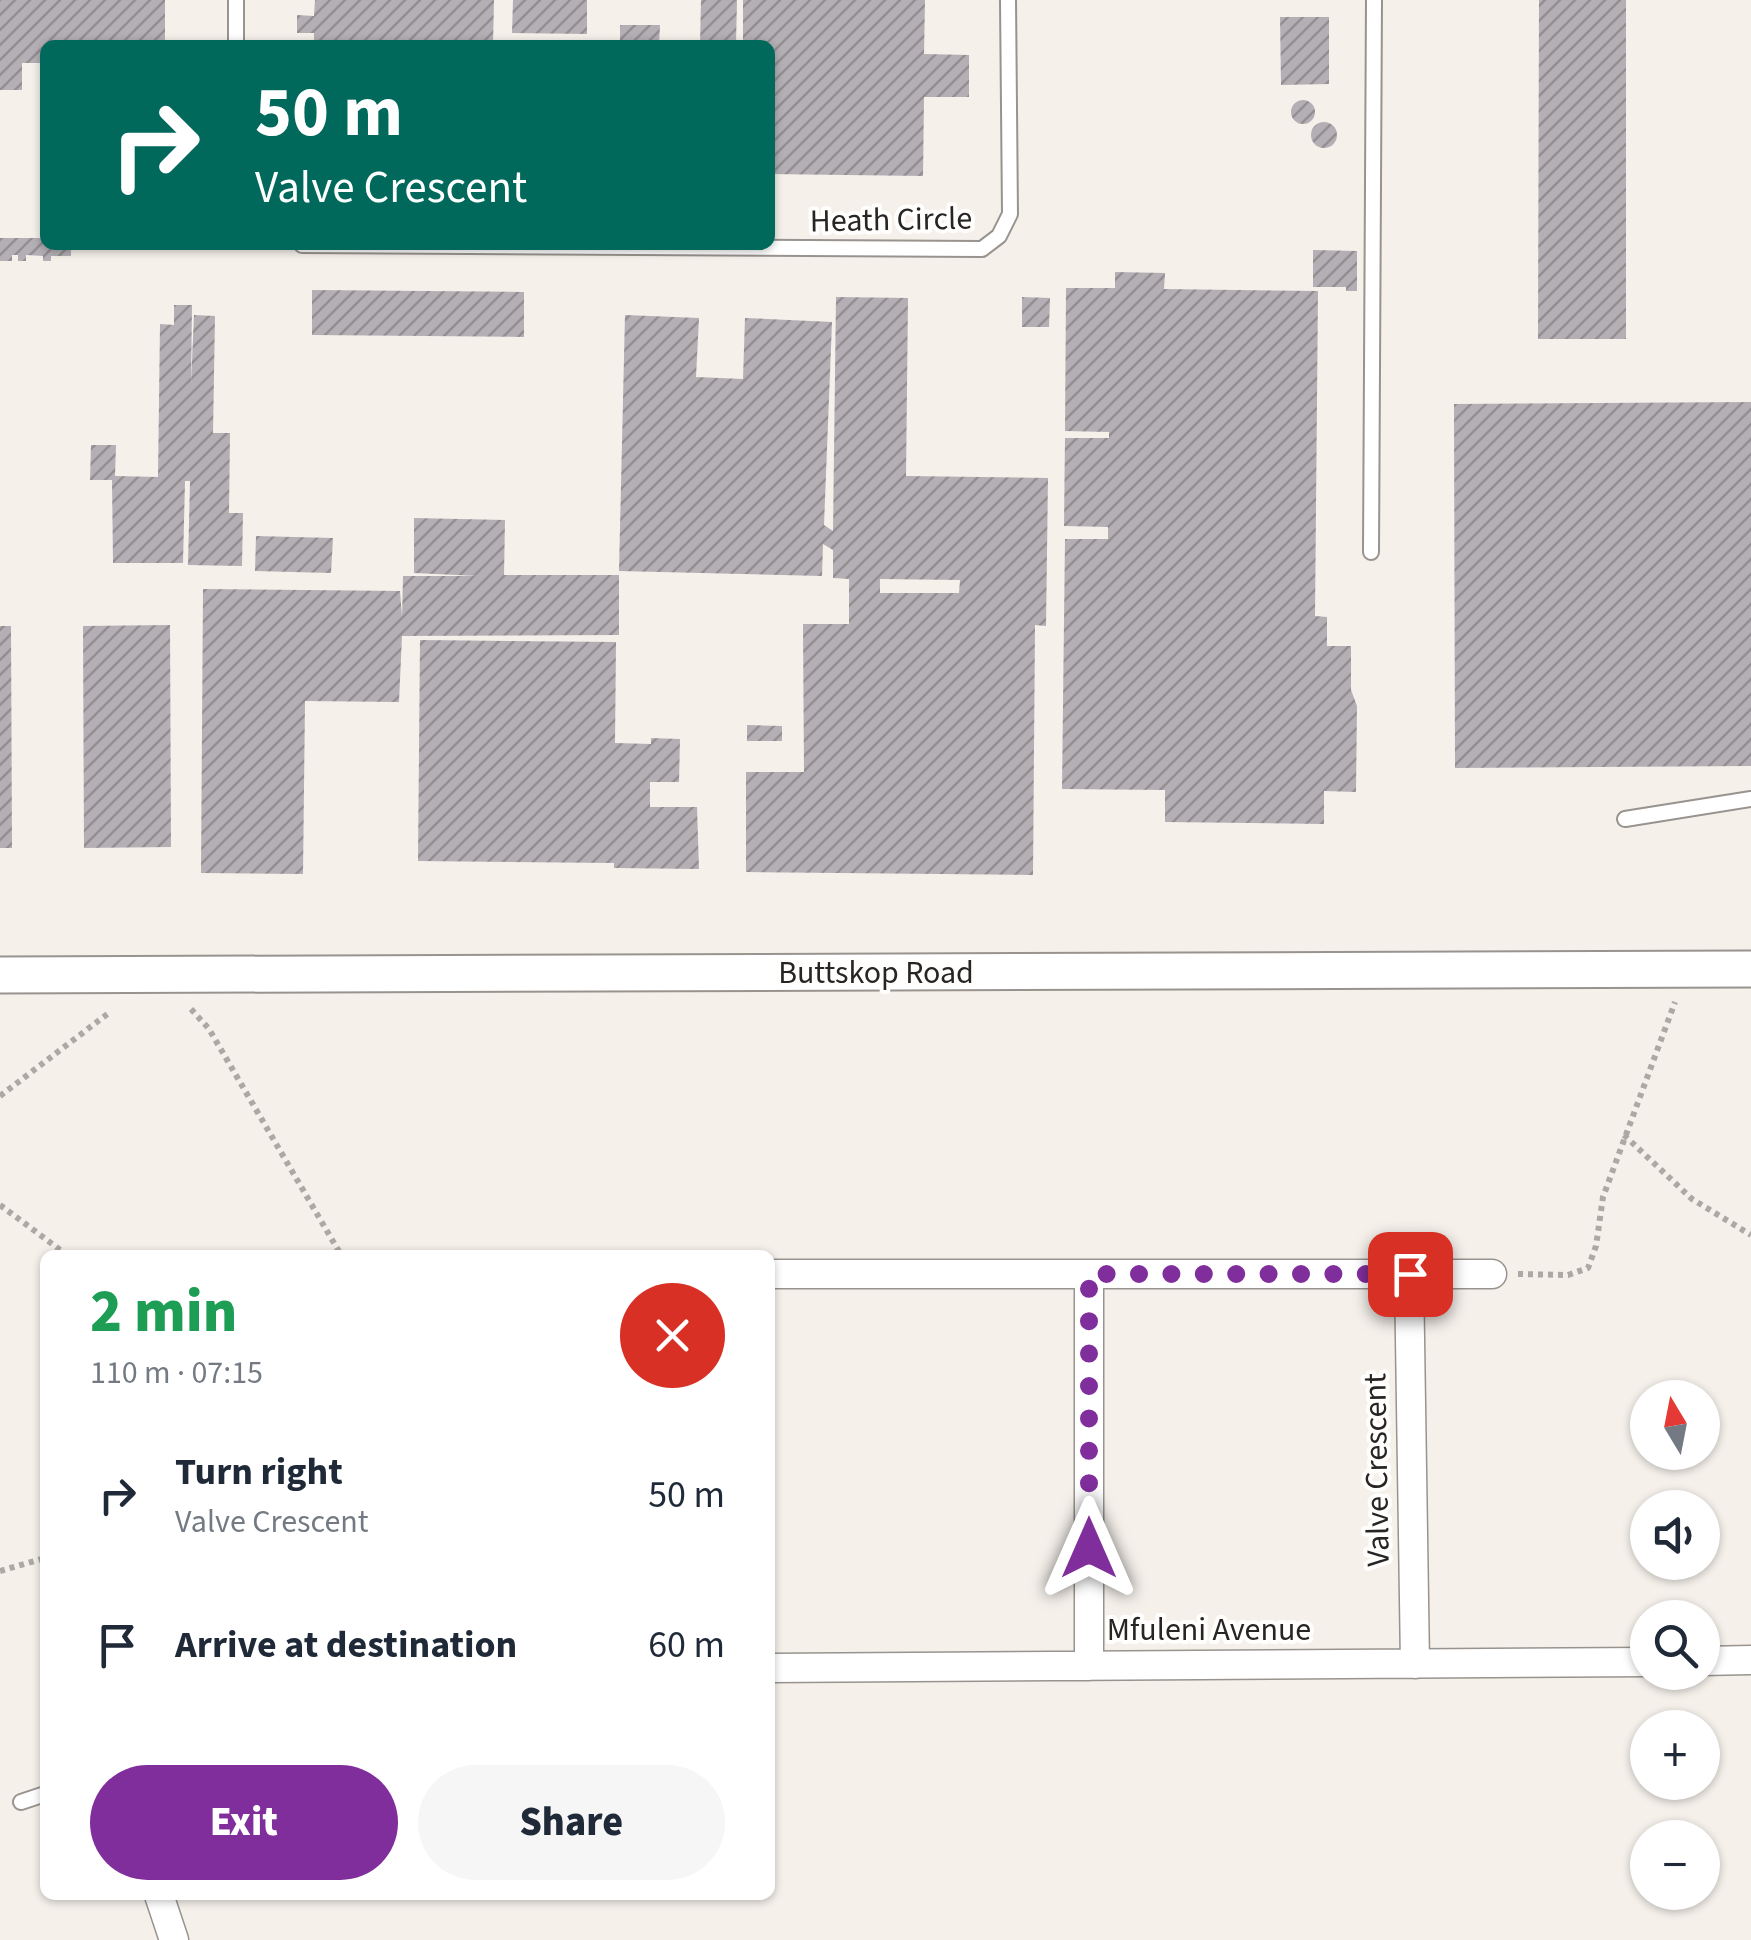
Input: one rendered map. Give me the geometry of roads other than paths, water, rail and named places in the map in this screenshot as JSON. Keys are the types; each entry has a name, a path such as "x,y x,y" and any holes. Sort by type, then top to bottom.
{"street":[{"name":"Buttskop Road","path":"0,975 1751,969"},
{"path":"775,1274 1492,1274"},
{"path":"1089,1274 1089,1666"},
{"name":"Valve Crescent","path":"1410,1274 1414,1664"},
{"path":"1720,1661 1751,1660"},
{"name":"Mfuleni Avenue","path":"775,1668 1630,1662"},
{"path":"161,1900 174,1940"}],"lane":[{"path":"236,0 236,40"},
{"name":"Heath Circle","path":"775,248 982,249 999,236 1010,214 1008,0"},
{"path":"1370,552 1374,0"},
{"path":"1624,819 1751,799"},
{"path":"21,1802 40,1796"}]}
